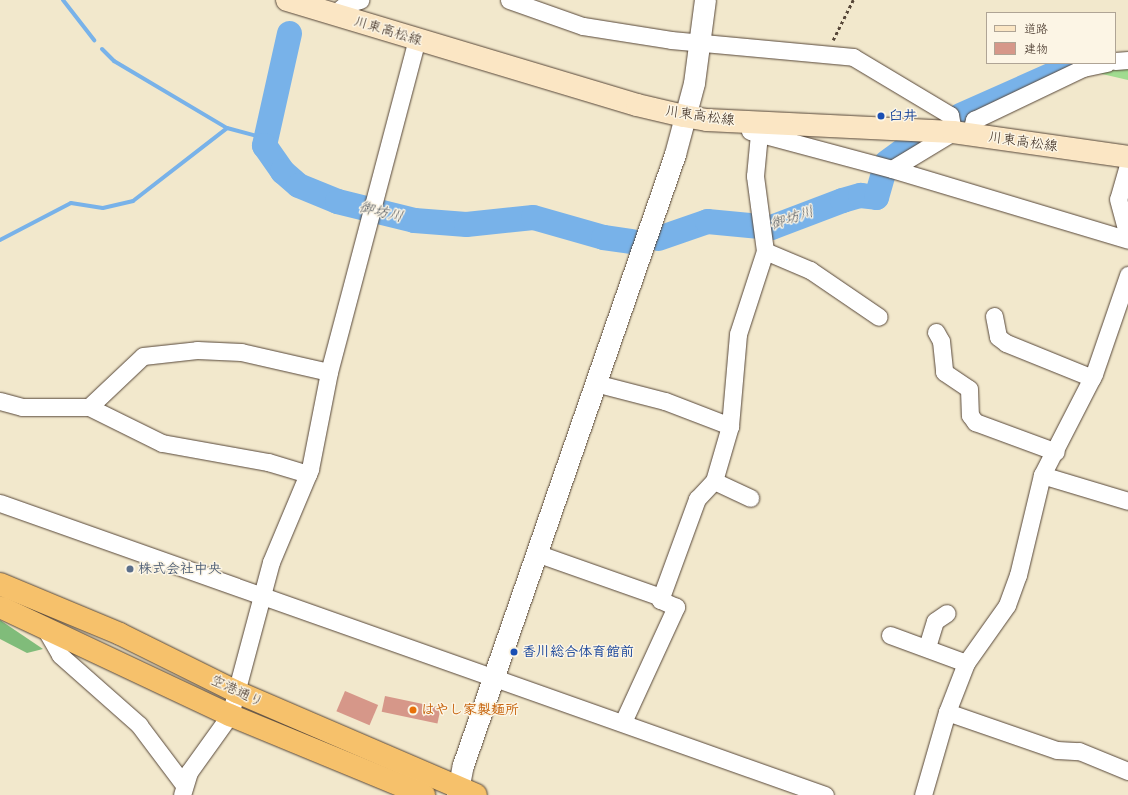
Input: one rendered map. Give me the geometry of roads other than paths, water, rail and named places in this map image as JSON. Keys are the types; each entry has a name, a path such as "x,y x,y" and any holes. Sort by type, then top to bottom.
{"highway":[{"name":"空港通り","path":"0,584 120,634 237,692 464,793"},
{"name":"空港通り","path":"0,607 43,625 230,715 424,795"}],"main road":[{"name":"川東高松線","path":"287,0 417,40 684,116 707,120 961,134 1128,157"}],"street":[{"path":"334,14 346,4 360,0"},
{"path":"509,0 542,5 583,26 702,41 831,53 853,57 877,69 950,115 961,134"},
{"path":"464,793 493,678 675,154 702,41 705,0"},
{"path":"43,625 60,655 139,725 183,790 230,715 271,562 308,474 329,372 417,40"},
{"path":"1116,61 1128,60"},
{"path":"892,169 961,134 974,120 1083,68 1101,64"},
{"path":"707,120 892,169 1128,240"},
{"path":"623,722 676,606 660,600 697,499 714,481 730,426 738,334 765,251 755,176 759,134"},
{"path":"1128,165 1118,199 1128,236"},
{"path":"765,251 810,270 879,318"},
{"path":"923,795 947,712 966,663 1006,605 1018,575 1042,475 1056,452 1092,378 1128,275"},
{"path":"994,316 998,337 1006,343 1092,378"},
{"path":"936,332 941,341 944,372 969,388 972,394 970,415 975,422 1056,452"},
{"path":"89,407 143,356 198,350 241,352 329,372"},
{"path":"595,384 665,401 730,426"},
{"path":"0,402 22,407 89,407 162,443 268,462 308,474"},
{"path":"1042,475 1128,501"},
{"path":"714,481 750,498"},
{"path":"0,503 262,594 493,678 623,722 825,795"},
{"path":"536,553 661,597"},
{"path":"926,647 935,621 947,612"},
{"path":"890,635 926,647 941,656 966,663"},
{"path":"947,712 1057,750 1079,751 1128,771"}],"waterway":[{"path":"63,0 94,40"},
{"name":"御坊川","path":"289,33 264,145 282,171 298,185 337,201 414,220 466,224 533,217 603,237 632,241"},
{"path":"102,49 114,61 227,128"},
{"name":"御坊川","path":"960,115 1075,64"},
{"path":"0,240 71,203 103,208 133,201 227,128 265,138"},
{"name":"御坊川","path":"886,162 908,146"},
{"name":"御坊川","path":"658,238 707,221 771,227 842,200 860,195 876,197 883,172"}],"place":[{"name":"臼井","path":"881,116"},
{"name":"株式会社中央","path":"130,569"},
{"name":"香川総合体育館前","path":"514,652"},
{"name":"はやし家製麺所","path":"413,710"}]}
